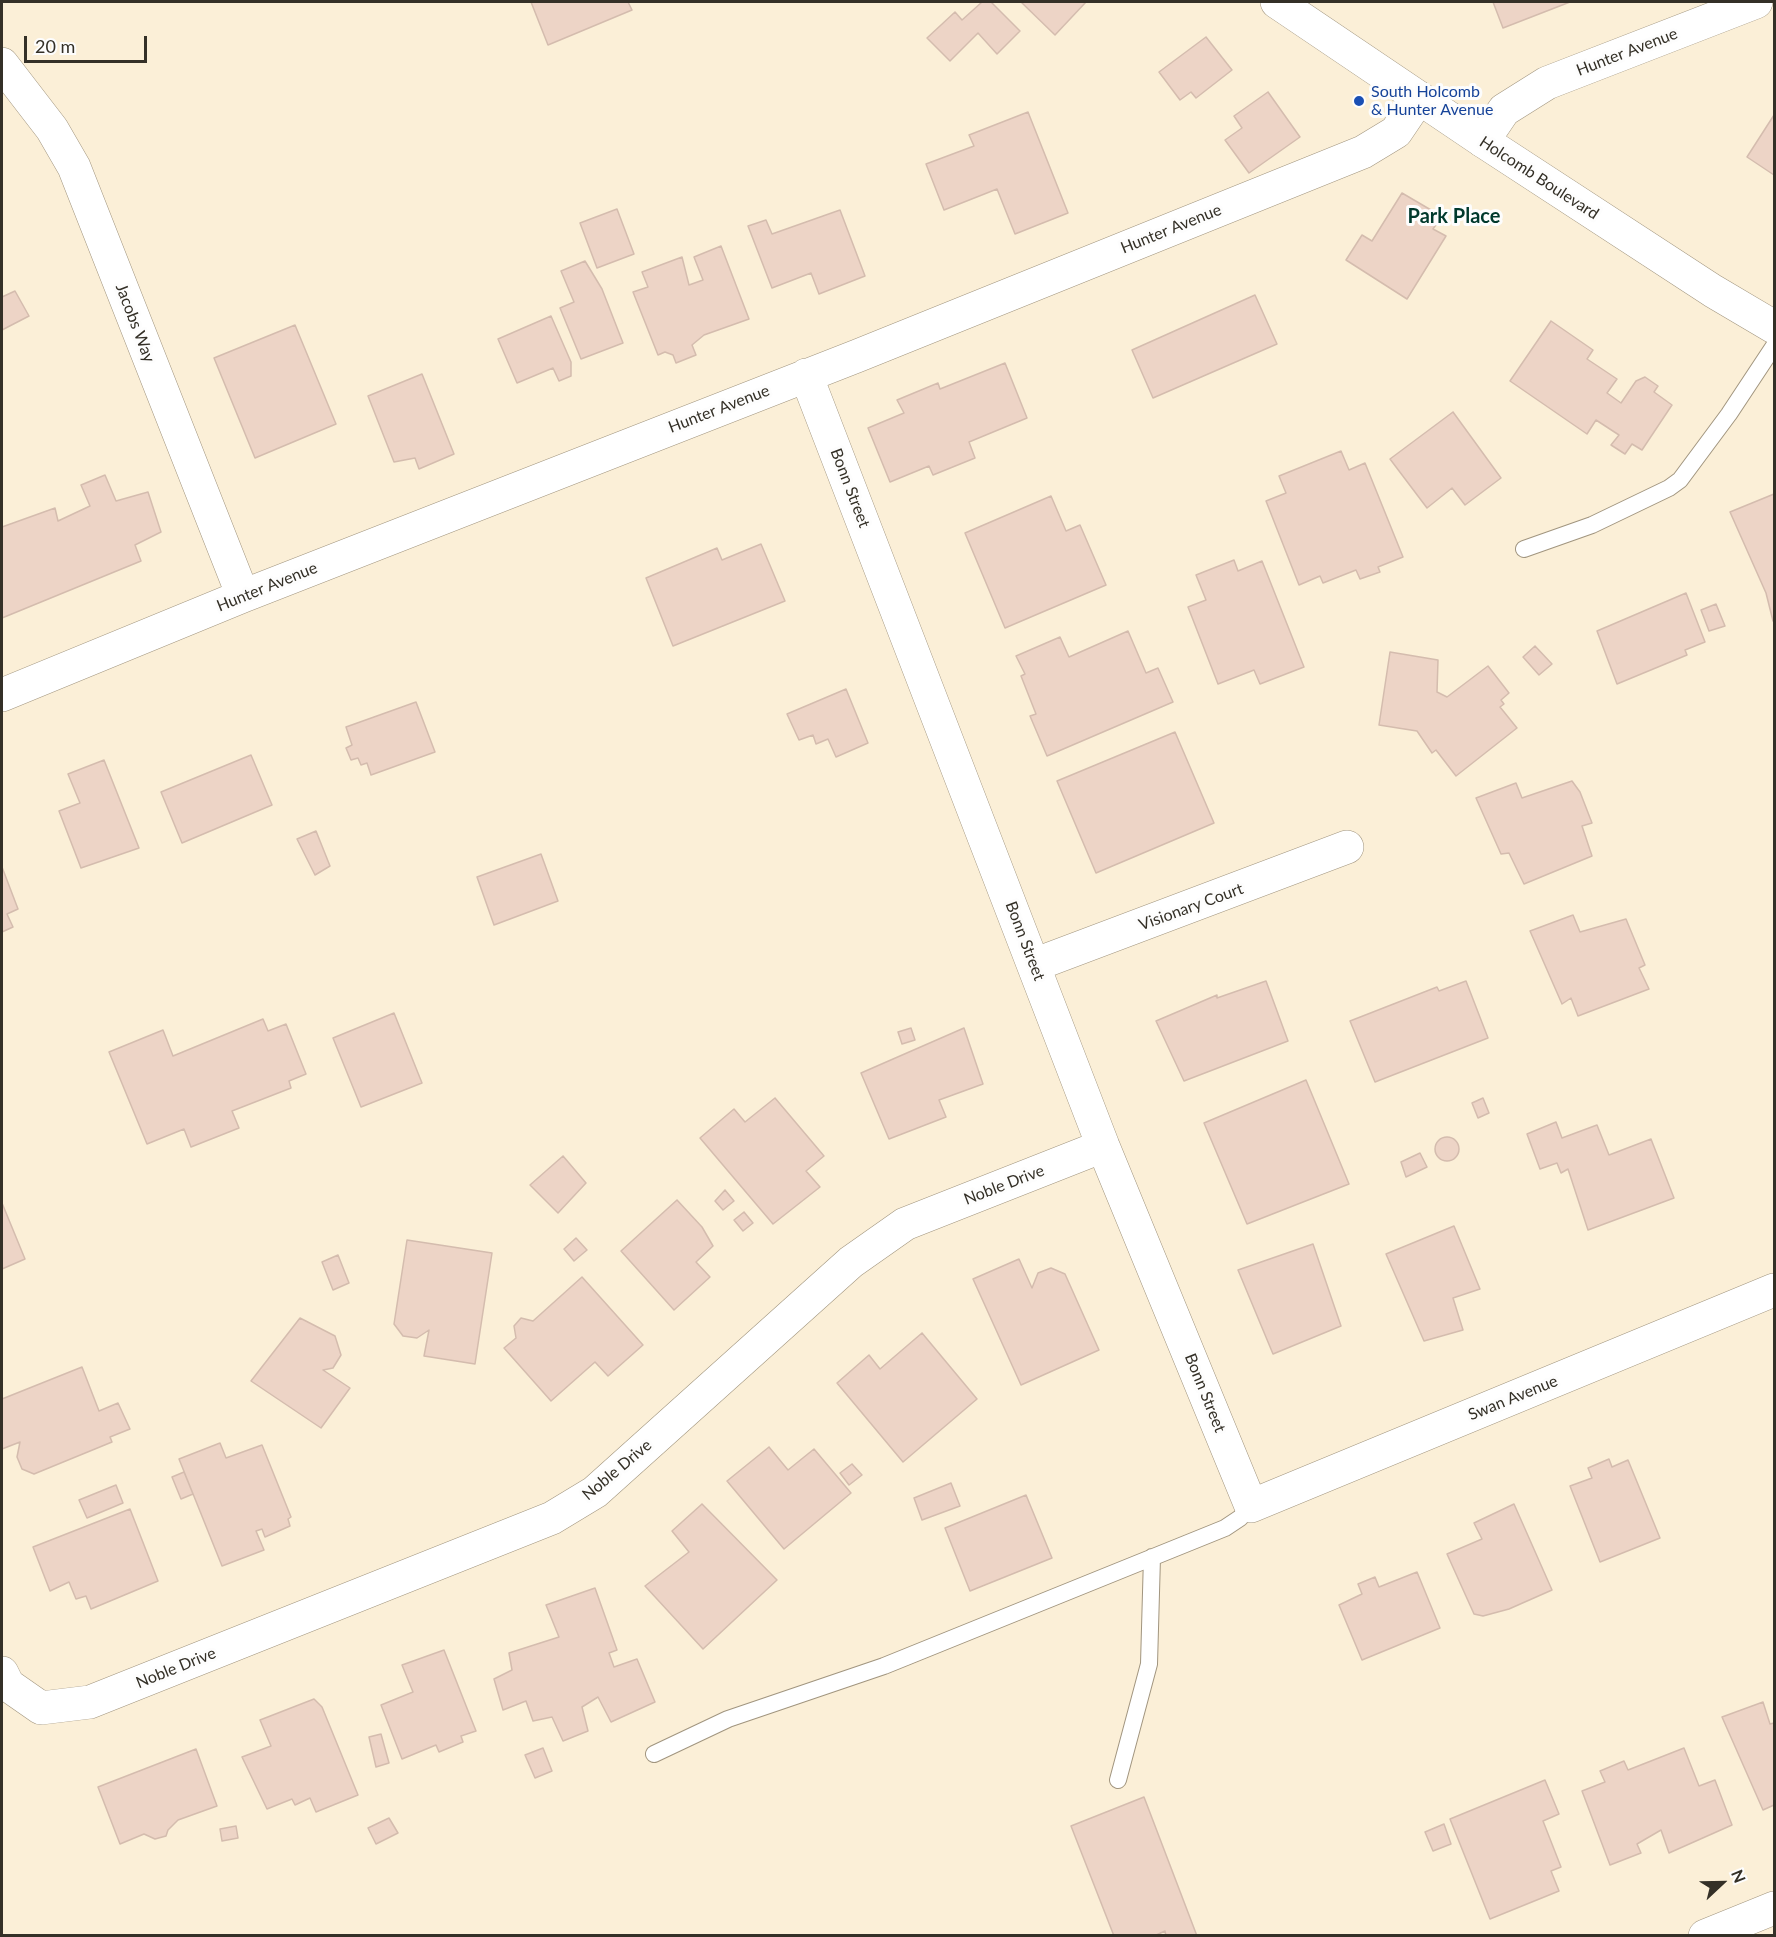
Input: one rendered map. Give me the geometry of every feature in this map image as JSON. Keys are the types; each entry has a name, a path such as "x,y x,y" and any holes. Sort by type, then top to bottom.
{"street":[{"name":"Holcomb Boulevard","path":"1277,2 1483,141 1713,291 1774,327"},
{"name":"Hunter Avenue","path":"1483,141 1504,110 1546,83 1756,2"},
{"name":"Jacobs Way","path":"2,64 52,129 74,167 243,596"},
{"name":"Hunter Avenue","path":"2,695 243,596 806,375 1363,152 1396,132 1419,98"},
{"name":"Bonn Street","path":"806,375 1103,1146 1251,1506"},
{"name":"Visionary Court","path":"1034,965 1347,847"},
{"name":"Noble Drive","path":"2,1673 8,1685 41,1708 90,1702 552,1518 595,1492 851,1262 905,1224 1103,1146"},
{"name":"Swan Avenue","path":"1251,1506 1774,1290"},
{"path":"1705,1935 1774,1908"}],"lane":[{"path":"1524,549 1592,525 1669,489 1680,480 1729,414 1774,346"},
{"path":"654,1755 728,1719 884,1666 1225,1528 1240,1518 1251,1506"},
{"path":"1118,1780 1149,1664 1152,1557"}],"building":[{"path":"531,2 628,2 632,10 548,45"},
{"path":"982,2 991,2 1020,31 997,54 978,33 950,61 927,38 955,12 962,20"},
{"path":"1021,2 1086,2 1055,35"},
{"path":"1493,2 1570,2 1503,28"},
{"path":"1206,37 1232,70 1196,98 1191,92 1180,100 1159,72"},
{"path":"1268,92 1300,137 1249,173 1225,140 1242,128 1234,116"},
{"path":"1028,112 1068,213 1015,234 997,189 944,210 926,164 974,146 969,135"},
{"path":"1774,115 1774,175 1747,157"},
{"path":"1402,193 1431,210 1428,216 1438,222 1433,229 1446,236 1407,299 1346,260 1362,235 1372,241"},
{"path":"617,209 634,254 597,268 580,223"},
{"path":"840,210 865,276 819,294 811,273 772,288 748,226 766,220 772,234"},
{"path":"721,246 749,319 704,335 692,345 696,355 676,363 673,355 665,352 658,355 633,292 648,287 642,272 682,257 689,285 703,280 694,257"},
{"path":"585,261 602,289 623,343 581,359 560,308 574,302 561,271"},
{"path":"15,291 29,316 2,330 2,297"},
{"path":"1255,295 1277,344 1153,398 1132,350"},
{"path":"551,316 571,362 571,376 559,381 553,368 517,383 498,339"},
{"path":"1551,321 1593,350 1587,359 1617,379 1607,393 1621,403 1636,381 1645,377 1658,386 1654,392 1672,405 1642,450 1632,444 1625,454 1611,445 1619,435 1596,420 1587,434 1510,381"},
{"path":"295,325 336,424 255,458 214,358"},
{"path":"1005,363 1027,418 969,442 975,458 933,475 929,466 890,482 868,428 904,413 897,400 938,383 940,389"},
{"path":"422,374 454,454 419,469 415,458 394,462 368,396"},
{"path":"1453,412 1501,478 1465,505 1452,488 1427,508 1390,459"},
{"path":"1341,451 1349,470 1365,463 1403,557 1378,567 1380,572 1360,579 1356,570 1323,583 1320,576 1299,585 1266,501 1286,493 1279,476"},
{"path":"105,475 116,501 148,492 161,532 135,545 141,561 2,618 2,527 55,508 58,521 90,506 81,485"},
{"path":"1774,494 1773,621 1766,593 1730,512"},
{"path":"1051,496 1066,531 1080,525 1106,585 1005,628 965,533"},
{"path":"761,544 785,601 673,646 646,578 717,548 722,560"},
{"path":"1234,560 1238,571 1262,561 1304,667 1260,684 1254,670 1218,684 1188,607 1206,600 1196,575"},
{"path":"1686,593 1705,642 1685,650 1687,655 1617,684 1597,631"},
{"path":"1716,604 1725,626 1709,631 1701,610"},
{"path":"1128,631 1146,673 1158,668 1173,702 1047,756 1030,716 1036,714 1021,676 1025,674 1016,656 1060,637 1069,657"},
{"path":"1535,646 1552,664 1539,675 1523,657"},
{"path":"1390,652 1438,660 1437,692 1447,697 1488,666 1509,693 1501,700 1504,704 1500,707 1517,728 1456,776 1436,750 1432,753 1417,731 1379,725"},
{"path":"846,689 868,743 836,757 828,739 816,744 813,735 799,740 787,714"},
{"path":"416,702 435,752 371,775 367,763 361,765 358,758 351,760 346,748 352,745 346,727"},
{"path":"1175,732 1214,823 1096,873 1057,781"},
{"path":"251,755 272,805 182,843 161,792"},
{"path":"104,760 139,848 81,868 59,811 80,803 68,774"},
{"path":"1572,781 1580,792 1592,823 1582,826 1592,856 1524,884 1509,853 1501,854 1476,798 1516,783 1522,798"},
{"path":"316,831 330,866 315,875 297,839"},
{"path":"541,854 558,901 494,925 477,877"},
{"path":"2,867 18,909 7,914 13,927 2,932"},
{"path":"1573,915 1580,932 1626,919 1645,965 1639,968 1649,989 1578,1016 1571,998 1562,1004 1530,931"},
{"path":"1266,981 1288,1041 1184,1081 1156,1021 1217,995 1217,998"},
{"path":"1466,981 1488,1038 1375,1082 1350,1021 1437,987 1439,991"},
{"path":"394,1013 422,1083 361,1107 333,1038"},
{"path":"263,1019 268,1031 286,1024 306,1074 289,1081 291,1088 232,1111 239,1128 191,1147 184,1129 147,1144 109,1052 163,1030 173,1056"},
{"path":"911,1028 915,1040 902,1044 898,1032"},
{"path":"964,1028 983,1084 939,1100 946,1117 889,1139 861,1073"},
{"path":"1306,1080 1349,1184 1247,1224 1204,1123"},
{"path":"775,1098 824,1156 806,1171 820,1187 773,1224 700,1138 734,1109 745,1122"},
{"path":"1483,1098 1489,1113 1478,1118 1472,1103"},
{"path":"1556,1122 1562,1138 1597,1125 1609,1155 1651,1139 1674,1198 1588,1230 1568,1169 1561,1173 1557,1163 1540,1169 1527,1134"},
{"path":"1447,1137 1456,1140 1459,1149 1456,1158 1447,1161 1438,1158 1435,1149 1438,1140"},
{"path":"1420,1153 1427,1167 1406,1177 1401,1162"},
{"path":"563,1156 586,1183 558,1213 530,1185"},
{"path":"725,1190 734,1201 723,1210 715,1201"},
{"path":"677,1200 702,1227 713,1246 696,1262 710,1277 674,1310 621,1251"},
{"path":"2,1203 25,1259 2,1269"},
{"path":"744,1212 753,1223 743,1231 734,1220"},
{"path":"1454,1226 1480,1289 1453,1298 1463,1330 1424,1341 1386,1254"},
{"path":"576,1238 587,1250 574,1261 564,1249"},
{"path":"407,1240 492,1253 475,1364 424,1356 429,1330 417,1338 403,1336 394,1324"},
{"path":"1313,1244 1341,1326 1273,1354 1238,1270"},
{"path":"338,1255 349,1283 333,1290 322,1262"},
{"path":"1019,1259 1032,1288 1038,1273 1051,1268 1065,1274 1099,1350 1021,1385 973,1279"},
{"path":"582,1277 643,1345 608,1376 595,1362 551,1401 504,1348 516,1338 514,1326 521,1318 533,1321"},
{"path":"300,1318 335,1336 341,1355 333,1368 323,1370 350,1388 321,1428 251,1381"},
{"path":"922,1333 977,1399 903,1462 837,1383 869,1355 880,1369"},
{"path":"82,1367 99,1411 118,1403 130,1429 110,1437 112,1442 34,1474 22,1469 17,1457 20,1442 2,1449 2,1399"},
{"path":"220,1443 226,1458 262,1445 291,1517 288,1519 290,1526 265,1537 262,1529 256,1531 264,1550 222,1566 179,1459"},
{"path":"769,1447 788,1470 814,1449 851,1493 784,1549 727,1481"},
{"path":"1609,1459 1612,1467 1628,1460 1660,1538 1600,1562 1570,1486 1592,1478 1588,1468"},
{"path":"852,1464 862,1475 849,1485 840,1473"},
{"path":"184,1472 193,1494 181,1499 172,1477"},
{"path":"951,1483 960,1506 922,1520 914,1498"},
{"path":"116,1485 123,1503 87,1518 79,1500"},
{"path":"1026,1495 1052,1558 970,1591 945,1528"},
{"path":"702,1504 777,1580 703,1649 645,1586 689,1552 672,1531"},
{"path":"1514,1504 1552,1590 1509,1609 1483,1616 1474,1614 1447,1554 1482,1539 1474,1523"},
{"path":"130,1509 158,1581 91,1609 86,1596 76,1599 69,1582 50,1591 33,1547"},
{"path":"1417,1572 1440,1628 1362,1660 1339,1605 1362,1594 1358,1584 1375,1577 1379,1587"},
{"path":"595,1588 617,1650 609,1653 614,1667 637,1659 655,1702 611,1722 598,1697 582,1707 588,1731 563,1741 552,1717 533,1721 526,1701 503,1710 494,1679 512,1670 509,1653 559,1637 546,1605"},
{"path":"444,1650 476,1731 461,1736 463,1742 439,1752 436,1745 402,1759 381,1705 413,1692 402,1665"},
{"path":"314,1699 322,1707 358,1795 316,1812 310,1798 295,1805 292,1799 267,1809 242,1757 271,1746 260,1720"},
{"path":"1763,1702 1770,1724 1774,1723 1774,1805 1763,1810 1722,1717"},
{"path":"381,1734 389,1763 376,1767 369,1737"},
{"path":"543,1748 552,1771 535,1778 525,1755"},
{"path":"1684,1748 1699,1786 1715,1780 1732,1825 1669,1853 1661,1830 1637,1844 1641,1853 1610,1865 1582,1791 1605,1782 1600,1771 1624,1761 1628,1770"},
{"path":"196,1749 217,1806 178,1820 168,1830 166,1836 155,1839 144,1834 120,1844 98,1787"},
{"path":"1545,1780 1559,1814 1543,1821 1561,1867 1551,1871 1559,1891 1490,1919 1450,1819"},
{"path":"1144,1797 1197,1936 1166,1936 1165,1931 1154,1936 1114,1936 1071,1826"},
{"path":"389,1818 398,1833 376,1844 368,1828"},
{"path":"1444,1824 1451,1844 1433,1851 1425,1832"},
{"path":"236,1826 238,1838 222,1841 220,1829"}],"place":[{"name":"South Holcomb & Hunter Avenue","path":"1359,101"}],"district":[{"name":"Park Place","path":"1454,217"}]}
